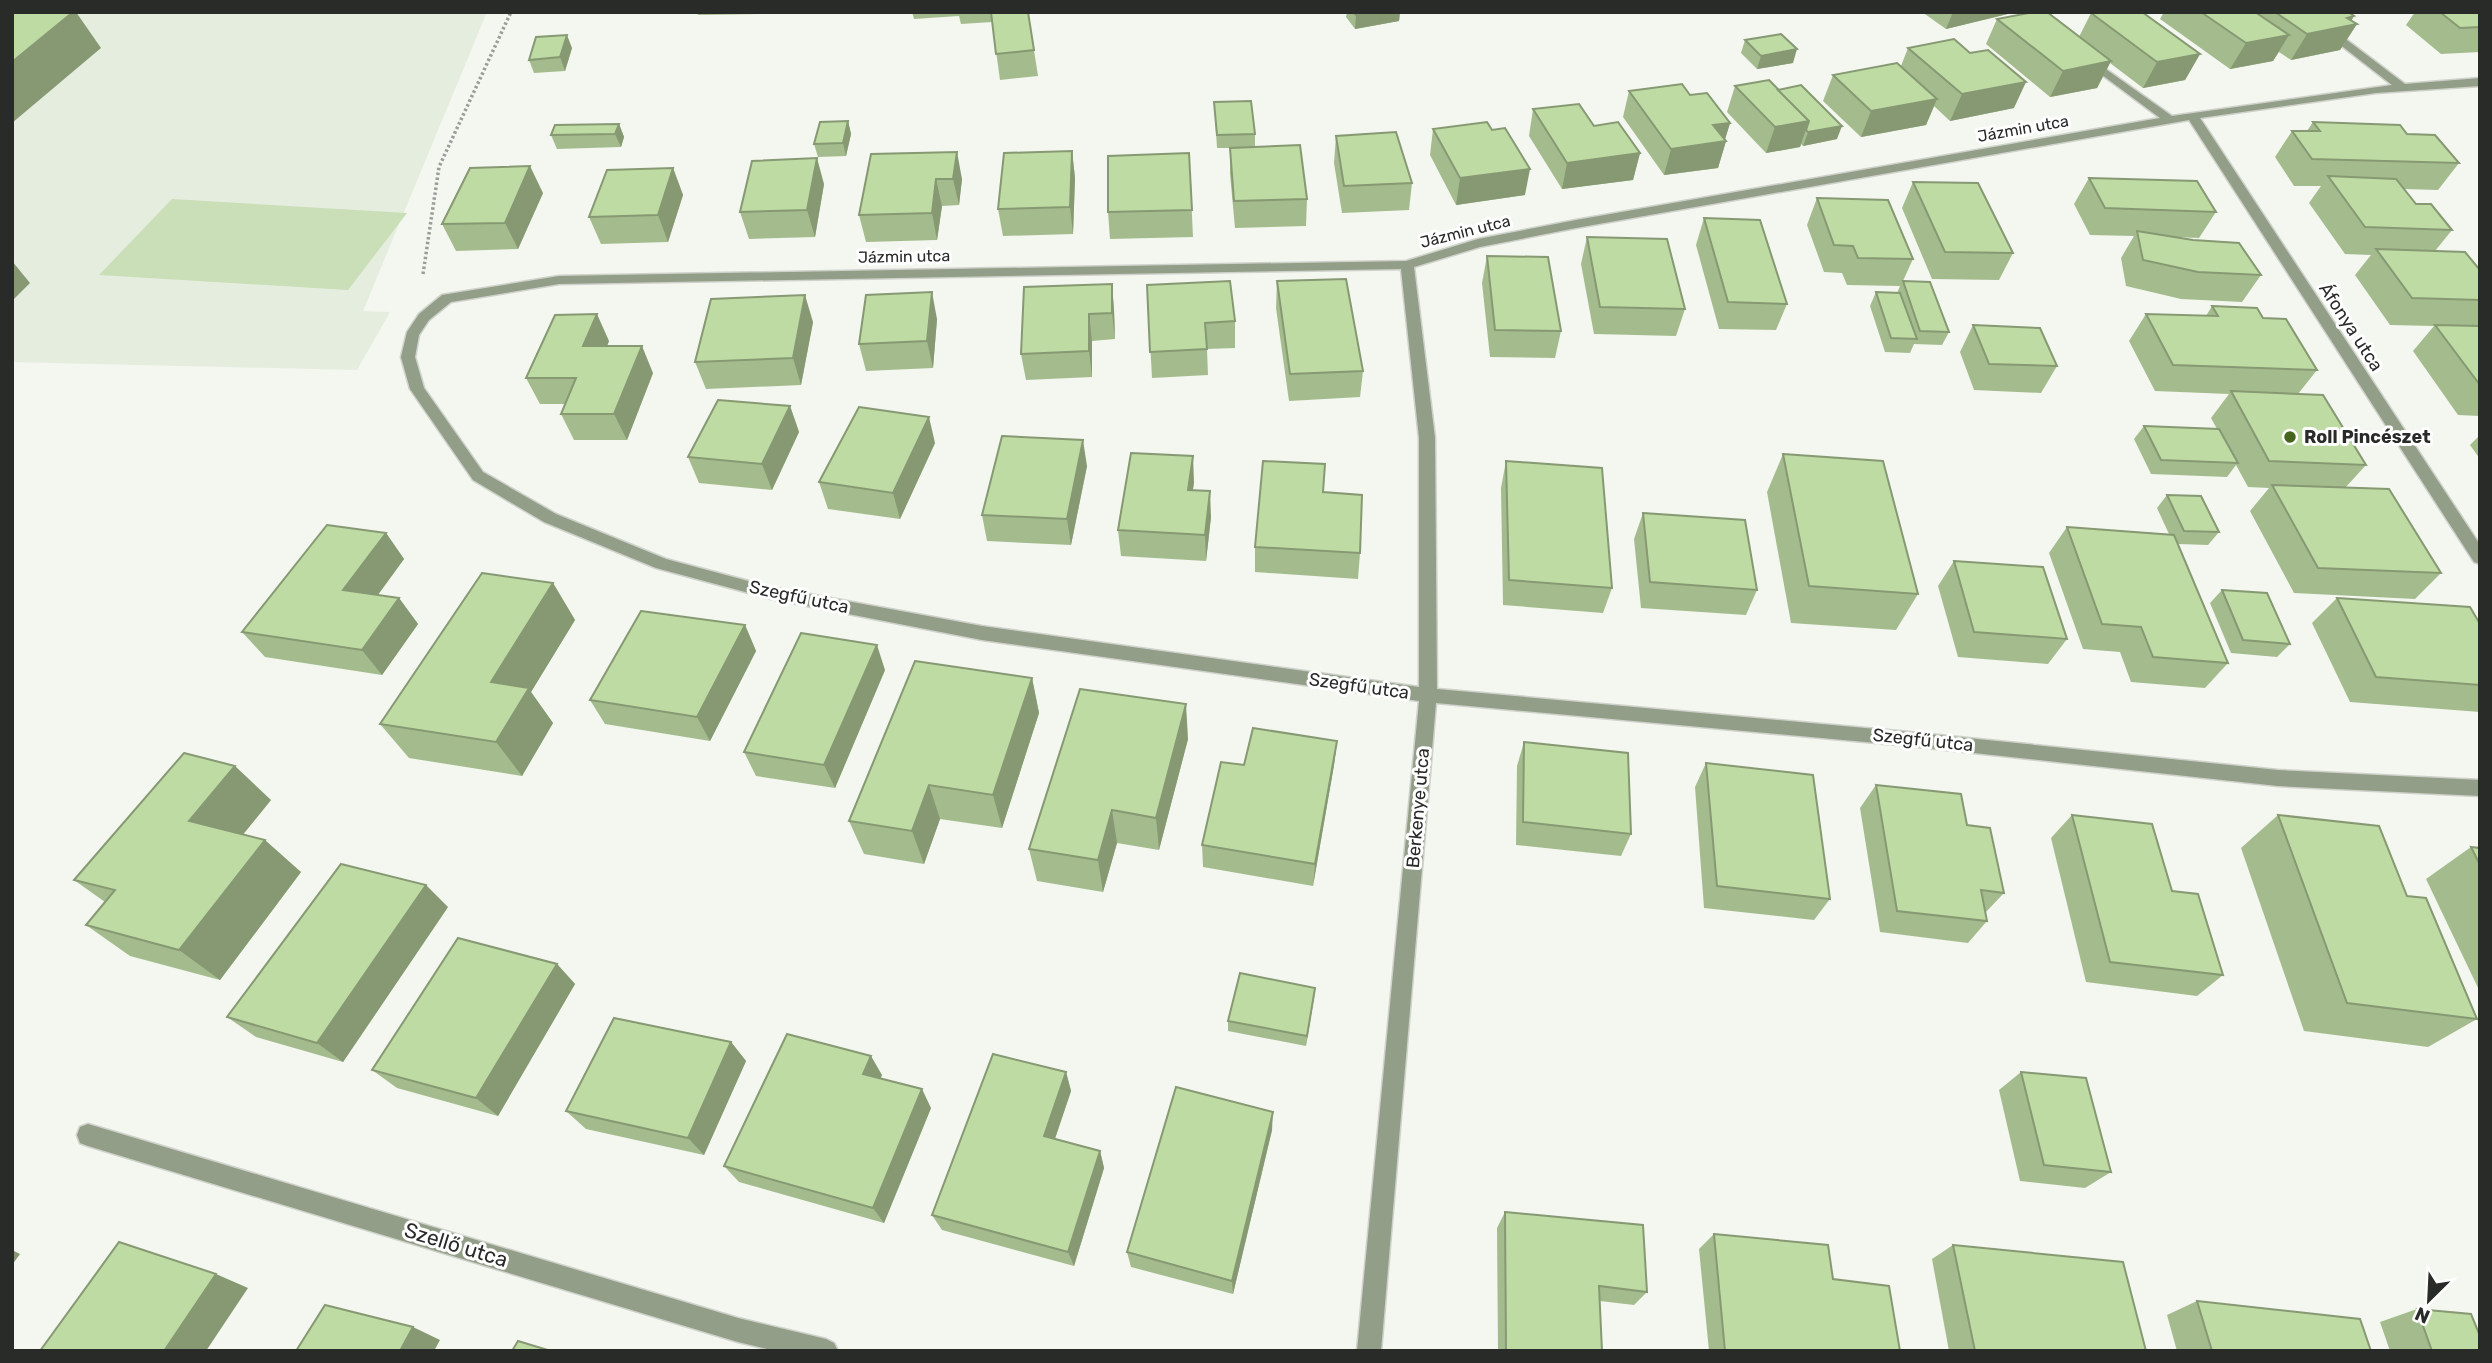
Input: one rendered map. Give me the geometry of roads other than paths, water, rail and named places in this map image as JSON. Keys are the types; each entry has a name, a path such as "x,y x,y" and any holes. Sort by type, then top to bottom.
{"street":[{"path":"2303,12 2400,85"},
{"path":"2071,47 2169,120"},
{"name":"Jázmin utca","path":"447,298 559,280 1407,265 1478,243 1563,227 2315,95 2400,85 2480,82"},
{"name":"Áfonya utca","path":"2192,116 2480,558"},
{"name":"Berkenye utca","path":"1370,1351 1428,695 1427,438 1407,265"},
{"name":"Szegfű utca","path":"447,298 424,317 412,335 408,357 418,389 478,476 550,519 662,564 771,593 982,633 1428,695 1909,738 2278,778 2480,788"},
{"name":"Szellő utca","path":"88,1135 738,1330 826,1351"}],"place":[{"name":"Roll Pincészet","path":"2290,437"}]}
